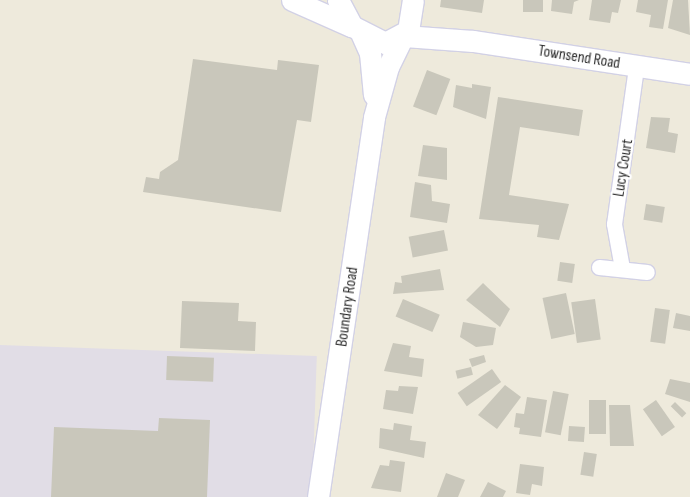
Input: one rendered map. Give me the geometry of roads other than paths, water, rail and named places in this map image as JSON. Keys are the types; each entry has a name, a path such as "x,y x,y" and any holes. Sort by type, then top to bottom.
{"main road":[{"name":"Townsend Road","path":"292,0 382,43 403,37 469,41 690,74"},
{"name":"Boundary Road","path":"338,0 371,56 374,117"},
{"name":"Townsend Road","path":"413,0 426,20 469,41"},
{"name":"Boundary Road","path":"318,497 374,117 388,67 412,21 413,0"}],"street":[{"name":"Lucy Court","path":"622,268 614,224 636,67"},
{"path":"599,267 647,272"}]}
